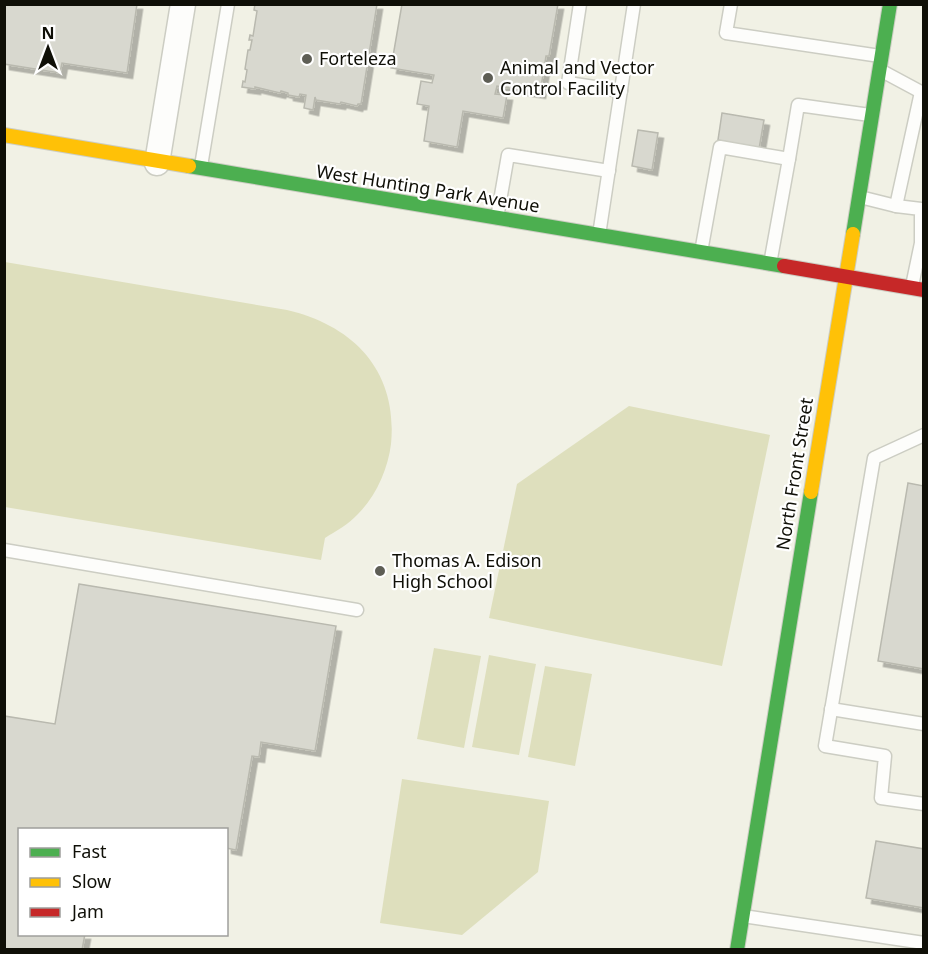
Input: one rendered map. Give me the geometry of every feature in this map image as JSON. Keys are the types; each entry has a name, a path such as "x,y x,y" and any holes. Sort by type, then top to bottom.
{"street":[{"path":"157,163 183,4"},
{"name":"North Front Street","path":"737,950 890,4"},
{"name":"West Hunting Park Avenue","path":"4,135 157,163 918,289"}],"lane":[{"path":"200,170 228,4"},
{"path":"580,4 568,82 621,91"},
{"path":"599,236 634,4"},
{"path":"731,4 726,33 880,63 922,95 896,206"},
{"path":"770,265 798,105 872,115"},
{"path":"701,253 720,147 789,159"},
{"path":"497,219 508,155 609,171"},
{"path":"858,197 896,206 923,209 918,289"},
{"path":"924,435 873,458 825,746 885,756 881,798 924,804"},
{"path":"4,550 357,610"},
{"path":"831,709 924,724"},
{"path":"742,916 924,943"}],"green space":[{"path":"5,262 287,310 311,317 333,328 352,340 367,356 379,374 387,395 391,418 391,444 384,472 376,491 351,521 325,538 321,560 5,507"},
{"path":"629,406 770,435 722,666 489,618 517,484"},
{"path":"434,648 481,656 464,748 417,739"},
{"path":"489,655 536,664 519,755 472,747"},
{"path":"545,666 592,674 575,766 528,757"},
{"path":"402,779 549,801 538,872 462,935 380,923"}],"building":[{"path":"4,4 137,4 127,73 62,63 60,73 4,64"},
{"name":"Forteleza","path":"255,4 377,4 361,104 357,106 341,102 340,104 316,100 315,97 313,110 304,108 306,95 300,94 299,97 281,91 280,93 255,87 255,89 242,87 243,81 245,82 248,50 250,50 252,40 249,40 250,35 253,36 257,11 254,10"},
{"name":"Animal and Vector Control Facility","path":"402,4 558,4 540,93 497,86 495,94 507,95 503,118 463,111 457,147 424,141 429,106 417,104 421,81 432,83 434,75 391,68"},
{"path":"722,113 764,120 759,149 718,140"},
{"path":"638,130 658,133 652,170 632,166"},
{"path":"908,483 924,486 924,669 878,661"},
{"path":"79,584 336,626 315,751 261,742 259,757 252,756 236,850 228,848 228,828 18,828 18,936 85,936 82,950 4,950 4,716 55,724"},
{"path":"876,841 924,849 924,908 866,898"}],"traffic: fast":[{"path":"853,234 890,4"},
{"path":"189,166 784,266"},
{"path":"737,950 811,492"}],"traffic: slow":[{"path":"4,135 189,166"},
{"path":"811,492 853,234"}],"traffic: jam":[{"path":"784,266 924,290"}],"place":[{"name":"Forteleza","path":"307,59"},
{"name":"Animal and Vector Control Facility","path":"488,78"},
{"name":"Thomas A. Edison High School","path":"380,571"}]}
